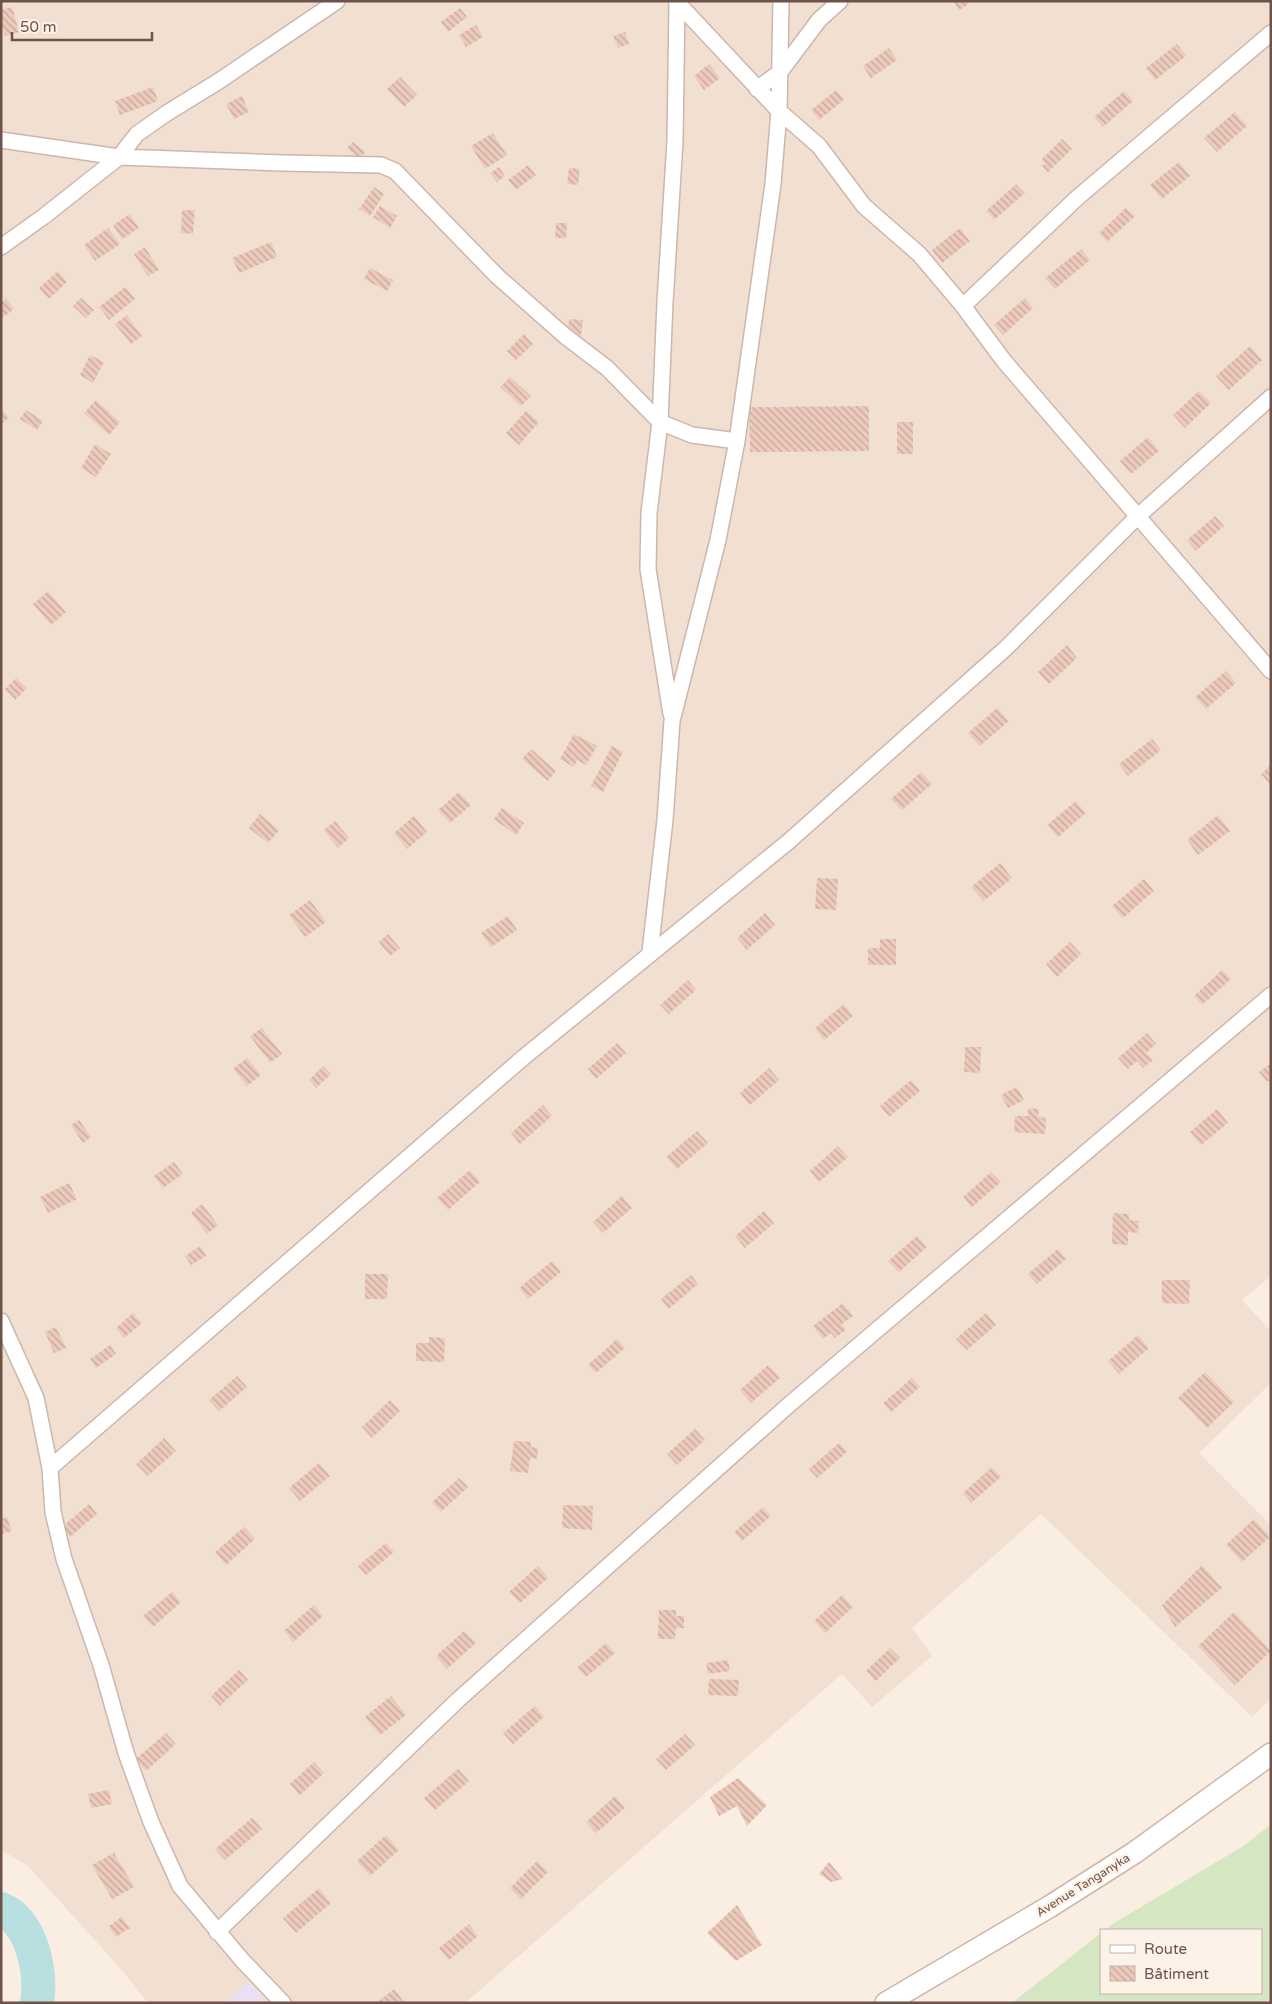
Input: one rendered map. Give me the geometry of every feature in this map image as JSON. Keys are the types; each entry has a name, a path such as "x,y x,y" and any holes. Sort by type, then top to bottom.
{"street":[{"path":"1,247 43,218 119,157 138,134 167,112 219,81 338,1"},
{"path":"650,952 665,820 672,721 718,540 737,441 773,184 779,111 781,1"},
{"path":"757,89 780,72 819,20 840,1"},
{"path":"676,2 757,89 819,146 864,206 919,254 964,306 1004,361 1271,671"},
{"path":"672,721 648,569 649,513 660,422 665,302 676,141 676,2"},
{"path":"964,306 1076,198 1271,33"},
{"path":"1,140 119,157 282,164 351,163 381,165 396,170 498,276 565,336 608,368 660,422 692,435 737,441"},
{"path":"50,1468 524,1056 788,842 999,655 1137,517 1271,396"},
{"path":"218,1932 458,1699 724,1462 814,1383 1271,995"},
{"path":"1,1321 36,1398 50,1468 53,1512 64,1559 101,1664 126,1753 148,1814 180,1886 218,1932 283,2003"},
{"name":"Avenue Tanganyka","path":"886,2003 1049,1907 1134,1853 1271,1754"}],"shaded area":[{"path":"1,1 1271,1 1271,1276 1242,1300 1271,1331 1271,1383 1199,1453 1271,1525 1271,1698 1252,1717 1041,1514 912,1628 932,1656 872,1707 842,1674 465,2003 148,2003 121,1969 27,1865 1,1850"},
{"path":"250,1982 267,2003 225,2003"}],"green space":[{"path":"1271,1824 1271,2003 1012,2003 1100,1934 1100,1994 1262,1994 1262,1929 1106,1929 1245,1845"}],"building":[{"path":"953,1 967,1 969,4 959,10"},
{"path":"12,7 19,32 5,36 1,22 1,10"},
{"path":"460,8 467,17 448,32 441,22"},
{"path":"476,25 483,37 466,47 459,35"},
{"path":"625,32 629,44 618,48 613,36"},
{"path":"1177,44 1186,56 1155,80 1146,68"},
{"path":"889,48 897,60 871,78 863,66"},
{"path":"709,64 720,78 704,90 694,76"},
{"path":"400,77 417,95 404,107 387,89"},
{"path":"153,87 158,101 120,115 115,101"},
{"path":"836,90 844,100 819,120 811,110"},
{"path":"1124,91 1133,101 1103,127 1094,117"},
{"path":"242,96 249,112 234,119 226,104"},
{"path":"1235,112 1247,126 1217,152 1204,138"},
{"path":"493,133 507,155 485,169 471,146"},
{"path":"1062,139 1072,149 1048,172 1042,166 1045,163 1042,159"},
{"path":"353,142 365,152 360,159 347,148"},
{"path":"1179,162 1190,176 1162,199 1150,185"},
{"path":"528,165 536,175 516,190 508,180"},
{"path":"499,167 505,176 497,182 490,173"},
{"path":"569,168 580,169 578,185 567,184"},
{"path":"1016,184 1025,193 994,220 986,211"},
{"path":"374,187 384,194 370,216 359,209"},
{"path":"380,206 397,216 390,228 373,217"},
{"path":"1126,208 1135,216 1107,242 1099,233"},
{"path":"182,210 195,210 193,234 181,233"},
{"path":"130,214 139,228 122,239 113,225"},
{"path":"556,223 567,223 566,238 555,238"},
{"path":"108,228 120,244 95,261 84,245"},
{"path":"960,228 970,241 942,263 932,250"},
{"path":"271,242 277,257 239,273 232,258"},
{"path":"145,247 159,270 148,276 134,254"},
{"path":"1081,249 1090,260 1055,289 1045,278"},
{"path":"370,268 393,280 387,291 364,279"},
{"path":"58,271 67,282 49,299 39,288"},
{"path":"125,287 135,299 109,320 99,307"},
{"path":"81,298 94,310 86,318 73,306"},
{"path":"1025,298 1033,308 1003,335 994,325"},
{"path":"6,299 14,309 1,319 1,302"},
{"path":"127,315 142,336 131,344 115,324"},
{"path":"569,319 583,320 581,336 568,335"},
{"path":"524,334 533,344 516,360 507,351"},
{"path":"1250,346 1262,360 1229,390 1216,376"},
{"path":"90,355 104,362 93,383 80,375"},
{"path":"510,377 531,396 521,406 500,387"},
{"path":"1199,391 1211,403 1185,428 1173,415"},
{"path":"96,400 120,422 109,435 84,413"},
{"path":"869,406 869,451 750,452 749,407"},
{"path":"1,409 9,417 1,425"},
{"path":"26,410 43,421 37,430 20,419"},
{"path":"526,411 539,422 519,445 506,433"},
{"path":"897,422 913,422 913,454 897,454"},
{"path":"1148,437 1159,451 1131,474 1120,461"},
{"path":"95,444 111,454 96,477 81,468"},
{"path":"1215,516 1224,526 1196,551 1187,540"},
{"path":"48,591 66,612 51,625 33,604"},
{"path":"1067,645 1077,658 1049,684 1038,672"},
{"path":"1226,671 1236,683 1206,709 1195,697"},
{"path":"16,678 27,688 15,700 5,689"},
{"path":"997,708 1009,721 980,746 968,733"},
{"path":"574,734 597,746 586,765 577,760 574,767 560,759"},
{"path":"1152,739 1161,750 1128,776 1119,764"},
{"path":"612,746 623,752 603,792 591,786"},
{"path":"531,749 556,771 548,781 522,759"},
{"path":"1271,765 1271,785 1261,774"},
{"path":"921,772 932,784 902,810 891,799"},
{"path":"459,792 471,805 450,823 438,810"},
{"path":"1076,801 1086,813 1058,837 1047,825"},
{"path":"502,808 524,823 516,835 494,819"},
{"path":"260,814 279,830 268,843 249,828"},
{"path":"1218,815 1230,831 1198,855 1187,840"},
{"path":"414,816 427,832 407,849 394,833"},
{"path":"335,821 349,838 338,848 324,830"},
{"path":"1000,863 1012,878 984,901 971,887"},
{"path":"817,878 838,879 836,910 815,909"},
{"path":"1144,879 1154,891 1123,918 1112,906"},
{"path":"310,900 326,922 305,937 289,915"},
{"path":"765,913 775,925 747,950 737,938"},
{"path":"508,916 517,930 491,947 481,933"},
{"path":"388,934 400,948 390,956 379,942"},
{"path":"880,939 896,939 896,965 868,965 868,948 880,948"},
{"path":"1070,942 1081,954 1057,977 1046,964"},
{"path":"1222,970 1231,979 1202,1005 1194,996"},
{"path":"688,980 696,990 669,1014 660,1005"},
{"path":"844,1004 853,1016 824,1040 815,1028"},
{"path":"262,1028 282,1054 270,1063 250,1036"},
{"path":"1147,1033 1156,1044 1146,1053 1153,1060 1143,1068 1137,1061 1128,1069 1118,1058"},
{"path":"617,1043 626,1053 596,1079 588,1069"},
{"path":"965,1047 981,1047 980,1073 964,1072"},
{"path":"247,1058 261,1075 247,1086 233,1069"},
{"path":"1271,1063 1271,1079 1267,1082 1259,1072"},
{"path":"323,1066 331,1074 316,1088 309,1080"},
{"path":"769,1068 779,1080 750,1105 740,1093"},
{"path":"911,1080 920,1091 889,1117 880,1106"},
{"path":"1017,1087 1024,1100 1008,1108 1001,1095"},
{"path":"543,1105 552,1116 520,1144 511,1133"},
{"path":"1028,1108 1039,1109 1038,1117 1046,1118 1045,1134 1014,1132 1015,1116 1028,1116"},
{"path":"1217,1109 1228,1123 1201,1145 1190,1132"},
{"path":"79,1120 91,1137 83,1143 71,1125"},
{"path":"697,1131 708,1143 677,1169 666,1157"},
{"path":"838,1146 848,1157 819,1182 810,1171"},
{"path":"174,1162 183,1174 163,1188 154,1176"},
{"path":"470,1170 480,1182 448,1210 437,1198"},
{"path":"991,1172 1001,1182 972,1207 963,1197"},
{"path":"69,1183 77,1199 48,1213 40,1197"},
{"path":"622,1196 632,1208 603,1233 593,1222"},
{"path":"202,1204 218,1225 207,1234 191,1213"},
{"path":"764,1211 774,1223 745,1248 735,1236"},
{"path":"1113,1213 1129,1214 1129,1220 1139,1221 1138,1233 1128,1232 1128,1245 1112,1244"},
{"path":"917,1236 927,1247 899,1272 888,1261"},
{"path":"200,1246 206,1256 191,1265 185,1256"},
{"path":"1058,1249 1066,1259 1037,1284 1028,1274"},
{"path":"552,1261 561,1272 528,1299 519,1288"},
{"path":"365,1274 388,1274 387,1299 365,1299"},
{"path":"691,1275 698,1284 669,1309 661,1299"},
{"path":"1162,1280 1190,1280 1189,1304 1162,1303"},
{"path":"843,1303 853,1316 842,1324 846,1330 835,1338 831,1333 823,1339 813,1326"},
{"path":"133,1313 142,1323 124,1338 116,1328"},
{"path":"986,1313 996,1325 967,1350 956,1339"},
{"path":"56,1327 66,1348 54,1353 45,1332"},
{"path":"1138,1335 1149,1348 1119,1374 1108,1361"},
{"path":"429,1337 445,1338 444,1362 416,1361 416,1343 429,1343"},
{"path":"617,1339 625,1348 596,1373 588,1365"},
{"path":"110,1345 116,1354 96,1368 90,1359"},
{"path":"768,1365 780,1378 751,1403 740,1390"},
{"path":"1205,1372 1234,1402 1207,1428 1178,1398"},
{"path":"237,1376 247,1387 219,1411 209,1400"},
{"path":"912,1378 920,1387 891,1412 883,1403"},
{"path":"390,1400 400,1411 372,1438 362,1427"},
{"path":"695,1429 705,1440 677,1465 667,1454"},
{"path":"164,1438 176,1451 148,1476 136,1464"},
{"path":"514,1441 531,1442 531,1447 538,1448 537,1459 530,1458 528,1473 510,1471"},
{"path":"839,1443 847,1452 817,1478 809,1469"},
{"path":"319,1463 330,1476 300,1501 289,1488"},
{"path":"992,1467 1001,1477 971,1503 963,1493"},
{"path":"459,1478 468,1487 441,1512 432,1502"},
{"path":"89,1504 97,1514 70,1537 62,1527"},
{"path":"563,1505 593,1506 592,1530 562,1528"},
{"path":"763,1507 771,1516 742,1541 734,1532"},
{"path":"7,1517 12,1531 1,1534 1,1519"},
{"path":"1254,1519 1270,1537 1242,1562 1226,1545"},
{"path":"244,1527 255,1539 226,1565 215,1552"},
{"path":"386,1543 394,1552 366,1575 358,1566"},
{"path":"1202,1565 1222,1588 1175,1627 1162,1605"},
{"path":"538,1566 548,1578 520,1603 509,1592"},
{"path":"172,1592 181,1602 153,1627 143,1616"},
{"path":"842,1595 853,1607 825,1633 814,1621"},
{"path":"314,1605 323,1616 293,1642 284,1631"},
{"path":"659,1610 676,1610 676,1616 684,1616 684,1628 676,1628 675,1639 658,1639"},
{"path":"1234,1612 1271,1651 1235,1685 1198,1646"},
{"path":"464,1631 476,1643 447,1669 436,1656"},
{"path":"606,1643 615,1653 586,1677 577,1668"},
{"path":"890,1648 900,1658 876,1681 866,1671"},
{"path":"728,1660 730,1671 708,1674 706,1663"},
{"path":"239,1670 248,1680 220,1706 211,1696"},
{"path":"709,1679 739,1680 738,1696 708,1695"},
{"path":"391,1696 406,1715 380,1735 365,1717"},
{"path":"535,1706 544,1717 513,1744 503,1733"},
{"path":"166,1733 176,1744 146,1771 136,1759"},
{"path":"685,1734 695,1745 666,1770 656,1759"},
{"path":"314,1762 324,1773 300,1795 290,1784"},
{"path":"458,1769 469,1781 435,1810 424,1798"},
{"path":"738,1778 767,1805 747,1826 737,1806 719,1816 710,1797"},
{"path":"109,1790 112,1804 91,1808 88,1794"},
{"path":"615,1796 625,1808 596,1833 586,1822"},
{"path":"252,1818 262,1829 225,1860 215,1849"},
{"path":"386,1835 399,1850 370,1876 357,1861"},
{"path":"114,1853 134,1887 112,1899 92,1865"},
{"path":"537,1861 548,1872 521,1899 510,1888"},
{"path":"829,1862 843,1879 831,1882 819,1874"},
{"path":"319,1888 331,1903 296,1933 283,1918"},
{"path":"737,1905 762,1945 736,1961 707,1933"},
{"path":"122,1917 130,1928 116,1937 109,1926"},
{"path":"469,1924 478,1936 449,1960 439,1948"},
{"path":"394,1989 404,2002 376,2003"}],"waterway":[{"path":"1,1909 12,1916 20,1925 33,1949 38,1977 37,2003"}]}
